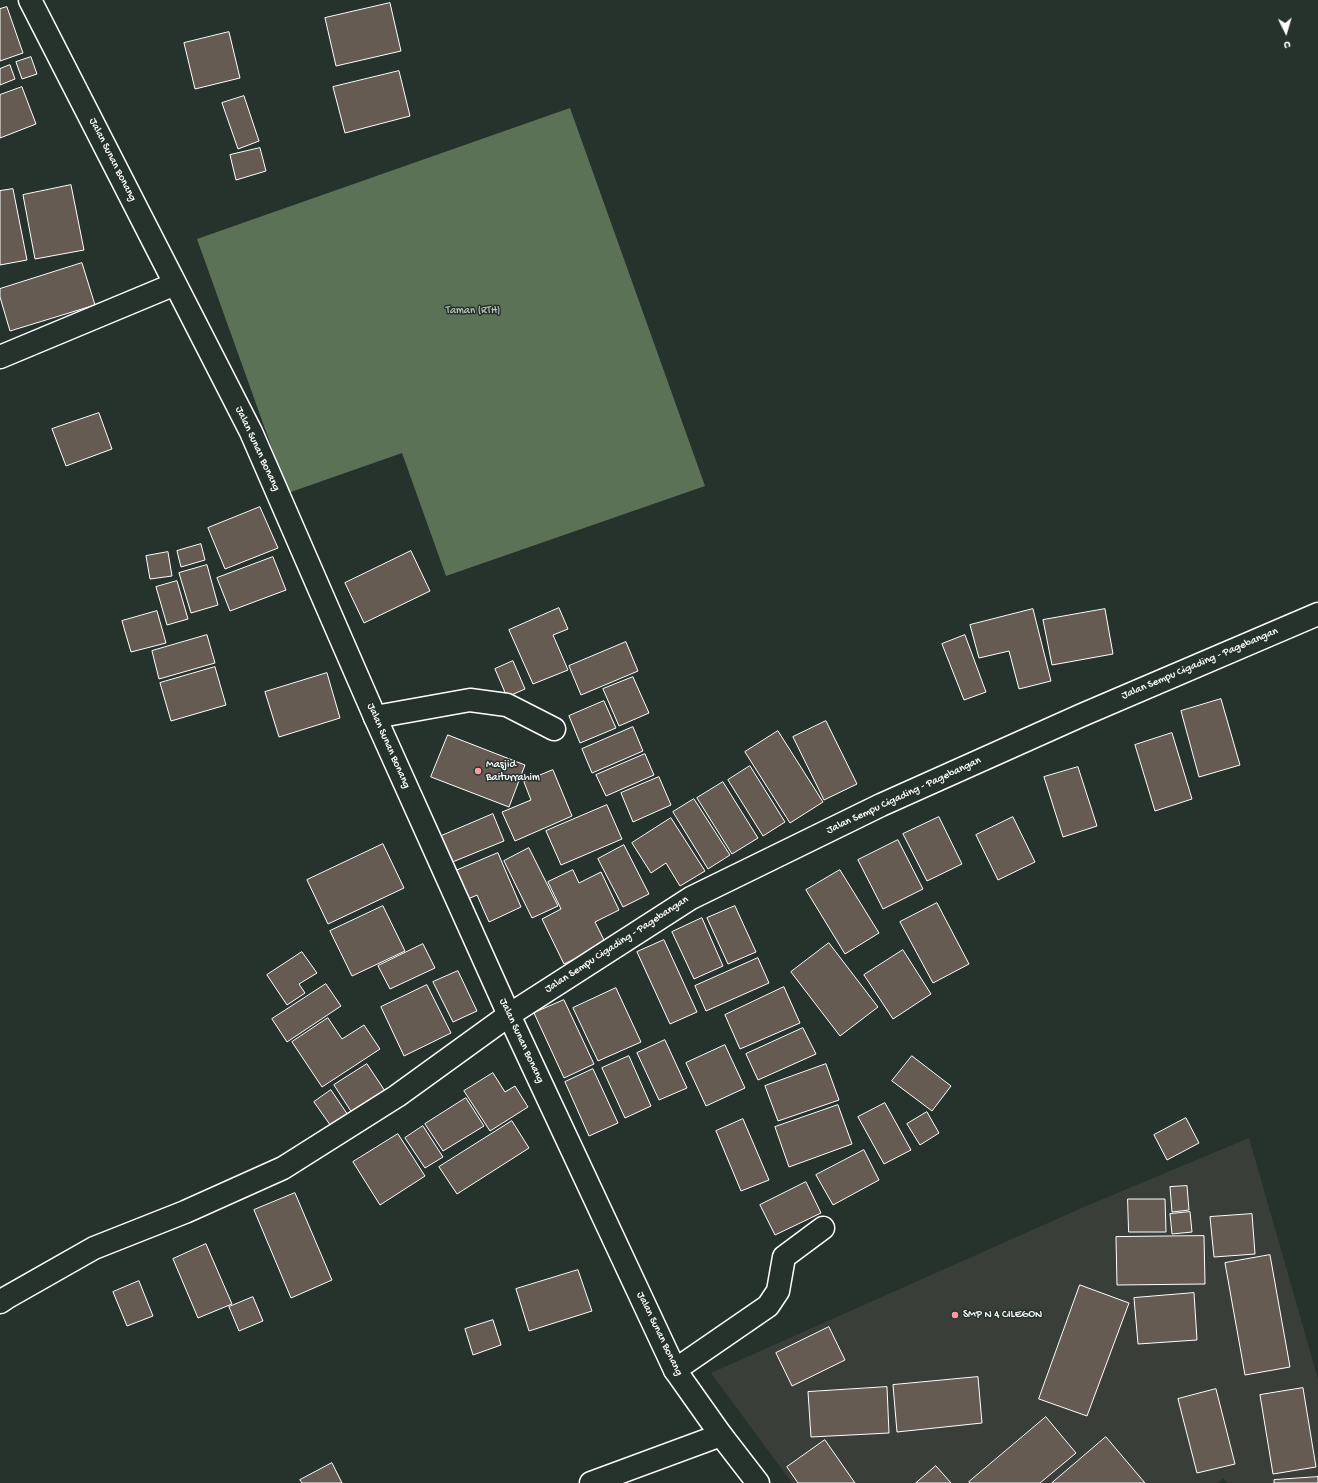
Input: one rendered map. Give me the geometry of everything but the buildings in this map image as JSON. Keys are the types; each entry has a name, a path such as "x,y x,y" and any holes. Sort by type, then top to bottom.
{"street":[{"name":"Jalan Sunan Bonang","path":"30,0 251,432 375,717 509,1015 675,1370 720,1435 758,1483"},
{"path":"0,357 175,284"},
{"name":"Jalan Sempu Cigading - Pagebangan","path":"0,1302 94,1248 185,1212 283,1168 397,1096 509,1015 691,898 881,805 1082,715 1318,614"},
{"path":"375,717 470,700 507,705 554,729"},
{"path":"675,1370 768,1306 778,1291 784,1257 823,1228"},
{"path":"591,1483 720,1435"}],"shaded area":[{"name":"SMP N 4 CILEGON","path":"1249,1138 1318,1379 1318,1477 1274,1480 1274,1483 1228,1483 1223,1478 1218,1483 1145,1483 1106,1437 1052,1483 1040,1483 1076,1453 1046,1417 969,1482 970,1483 951,1483 936,1466 916,1483 855,1483 825,1440 787,1467 798,1483 792,1483 711,1373 1084,1207","holes":["1187,1186 1189,1210 1172,1211 1171,1187","1128,1199 1165,1199 1166,1232 1129,1232","1170,1214 1191,1232 1172,1234","1252,1214 1255,1254 1214,1257 1210,1217","1204,1236 1204,1284 1117,1285 1116,1237","1270,1255 1290,1367 1245,1375 1226,1263","1080,1286 1129,1303 1087,1416 1039,1398","1194,1293 1197,1340 1138,1344 1134,1298","978,1377 982,1423 897,1431 893,1385","887,1387 889,1433 811,1437 808,1392","1303,1388 1316,1467 1273,1474 1260,1395","1216,1389 1235,1464 1197,1473 1178,1399"]}],"green space":[{"name":"Taman (RTH)","path":"570,108 705,486 446,576 402,453 288,493 197,239"}],"place":[{"name":"Masjid Baiturrahim","path":"478,771"},
{"name":"SMP N 4 CILEGON","path":"955,1315"}]}
